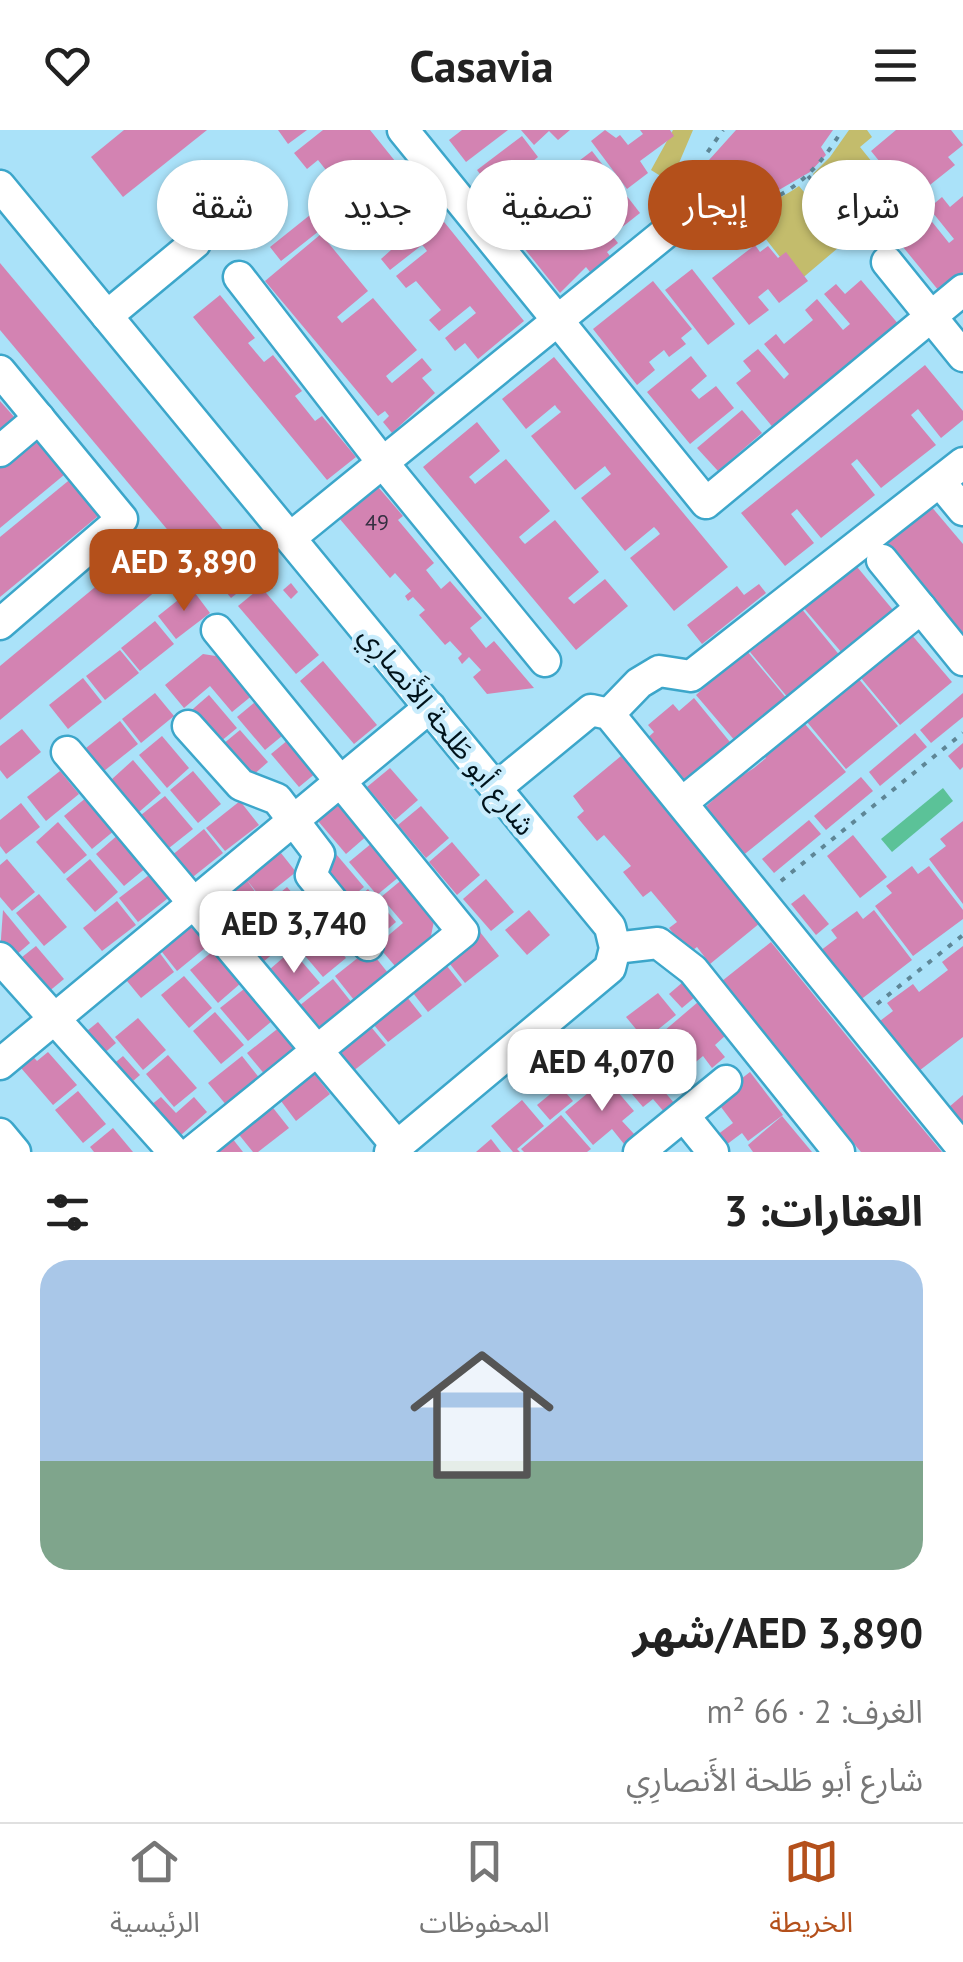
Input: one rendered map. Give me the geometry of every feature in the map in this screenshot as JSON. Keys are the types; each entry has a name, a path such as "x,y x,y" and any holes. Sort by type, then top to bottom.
{"street":[{"path":"405,131 706,503 963,290"},
{"name":"شارع أبو طَلحة الأَنصارِي","path":"0,186 610,926 615,948"},
{"path":"290,538 648,246"},
{"path":"107,316 187,250"},
{"path":"887,262 963,356"},
{"path":"239,278 545,661"},
{"path":"0,371 122,519 0,624"},
{"path":"0,450 39,418"},
{"path":"609,714 639,683 659,671 691,676 951,473 963,510"},
{"path":"882,560 963,660"},
{"path":"683,802 921,608"},
{"path":"192,1152 463,932 216,630"},
{"path":"0,1064 430,708"},
{"path":"496,788 591,710 609,714 963,1149"},
{"path":"188,726 241,785 270,794 295,820 319,854 311,875 368,945"},
{"path":"68,752 393,1149 610,968 615,948 658,943 693,970 839,1152"},
{"path":"0,958 174,1152"},
{"path":"639,1152 726,1081"},
{"path":"684,1116 713,1152"},
{"path":"0,1134 16,1152"}],"path":[{"path":"723,130 707,153 708,201 745,209 780,195 802,180"},
{"path":"822,160 842,130"},
{"path":"876,250 887,262"},
{"path":"760,898 963,733"},
{"path":"858,1019 963,935"}],"shaded area":[{"path":"673,130 693,130 680,160 656,160"},
{"path":"849,130 867,130 872,137 860,147 870,160 827,160"},
{"path":"799,186 802,190 802,250 836,250 799,281 774,250 782,250 782,196"},
{"path":"943,788 953,801 892,852 881,839"}],"building":[{"path":"124,130 207,130 169,160 157,160 157,170 123,197 91,157"},
{"path":"278,130 307,130 288,144"},
{"path":"323,130 370,130 394,160 308,160 307,169 294,153"},
{"path":"462,130 508,130 466,162 449,140"},
{"path":"521,130 570,130 558,140 549,131 534,145"},
{"path":"605,130 616,138 620,135 628,145 643,134 640,130 670,130 674,136 640,161 648,173 628,188 628,160 605,160 591,141"},
{"path":"736,130 833,130 821,147 826,155 821,160 802,160 802,177 782,188 782,160 709,160"},
{"path":"896,130 951,130 963,145 948,157 955,165 935,181 935,160 878,160 871,151"},
{"path":"522,136 538,157 534,160 490,160"},
{"path":"592,151 599,160 580,160"},
{"path":"963,196 963,272 939,291 905,250 935,250 935,226 949,243 954,239 935,215 935,203 942,197 950,207"},
{"path":"628,198 640,213 628,222"},
{"path":"308,217 308,240 281,261 272,250 288,250 288,233"},
{"path":"447,226 524,321 478,359 465,343 455,351 445,338 476,313 470,306 439,331 429,320 441,310 416,281 406,288 396,276 427,251 447,250"},
{"path":"308,245 308,250 334,250 368,291 337,317 342,323 373,298 417,350 386,376 392,383 422,358 432,370 422,378 435,393 392,433 383,422 389,416 385,411 378,416 265,281"},
{"path":"391,250 416,250 390,270 381,259"},
{"path":"526,250 609,250 610,256 590,272 586,267 560,293"},
{"path":"748,250 771,250 778,258 786,252 808,281 779,303 768,289 758,297 769,310 749,325 712,278"},
{"path":"0,263 225,532 192,559 0,330"},
{"path":"692,269 735,324 708,345 665,290"},
{"path":"861,280 900,326 775,430 736,383 751,371 743,361 758,349 784,379 789,374 764,344 776,334 784,344 813,320 805,310 817,299 843,330 850,324 824,294 836,284 845,294"},
{"path":"653,281 692,329 681,338 686,344 669,357 664,350 649,362 655,370 637,385 593,329"},
{"path":"220,295 255,338 248,343 264,362 273,355 302,391 295,396 315,421 322,416 356,457 327,480 193,317"},
{"path":"691,356 707,376 691,390 699,399 716,386 734,408 690,444 647,392"},
{"path":"554,357 728,567 674,611 630,558 660,534 657,530 654,527 625,551 581,498 611,474 605,466 575,490 531,436 561,412 555,405 526,429 502,399"},
{"path":"925,365 963,411 963,420 941,438 918,409 911,415 936,445 881,488 857,459 851,464 875,495 821,538 797,509 791,514 814,543 785,566 741,513"},
{"path":"0,401 16,419 0,434"},
{"path":"742,410 762,433 718,471 697,448"},
{"path":"477,422 500,451 469,477 475,484 506,459 550,511 519,537 522,541 525,544 555,520 599,572 568,598 574,604 605,579 628,606 576,650 423,467"},
{"path":"40,435 70,470 0,528 0,468"},
{"path":"73,477 103,512 0,597 0,537"},
{"path":"373,481 403,516 398,520 434,563 426,570 441,589 450,581 482,618 470,628 486,648 494,641 534,688 487,694 473,677 481,670 469,657 462,664 458,658 462,654 450,641 445,645 419,615 425,610 413,597 408,601 405,596 411,591 395,573 390,578 339,518 349,510 345,505"},
{"path":"930,505 963,544 963,639 882,546"},
{"path":"141,549 168,581 0,720 0,666"},
{"path":"238,558 255,579 231,598 214,577"},
{"path":"853,562 893,610 842,653 802,606"},
{"path":"291,583 298,592 291,599 283,590"},
{"path":"759,584 766,593 702,644 687,625 737,586 744,595"},
{"path":"261,587 319,655 296,674 238,606"},
{"path":"192,589 210,613 176,639 158,616"},
{"path":"801,608 841,657 789,699 750,652 761,643 755,635"},
{"path":"155,621 174,644 140,671 121,648"},
{"path":"911,634 952,682 900,725 861,678 872,668 866,661"},
{"path":"120,650 139,673 105,700 86,676"},
{"path":"747,651 787,699 736,742 696,695 707,685 701,678 726,657 732,664"},
{"path":"203,654 222,657 254,694 232,712 210,686 184,708 165,685"},
{"path":"323,661 377,725 354,744 300,681"},
{"path":"83,678 102,702 68,729 49,705"},
{"path":"858,678 898,726 846,769 807,722 818,712 812,705"},
{"path":"155,693 174,716 141,743 122,719"},
{"path":"963,693 963,717 931,743 920,730"},
{"path":"209,695 237,728 214,747 186,715"},
{"path":"260,698 288,731 265,750 237,717"},
{"path":"694,698 734,747 682,789 643,742 654,732 648,725 673,704 679,711"},
{"path":"120,721 138,744 104,771 86,748"},
{"path":"805,724 846,772 741,857 702,810 713,800 707,793 732,772 737,779 754,768 766,758 760,751 785,730 790,736"},
{"path":"22,729 41,752 7,779 0,770 0,746"},
{"path":"240,730 268,762 245,782 217,749"},
{"path":"915,733 927,747 880,786 869,772"},
{"path":"294,735 322,768 299,787 271,754"},
{"path":"162,736 189,768 167,788 139,755"},
{"path":"963,743 963,767 960,770 948,756"},
{"path":"621,756 760,923 710,964 697,947 689,953 669,928 677,922 651,891 643,897 623,872 631,866 604,835 597,841 577,817 584,811 573,796"},
{"path":"133,760 161,793 139,812 111,780"},
{"path":"390,768 418,800 395,820 367,787"},
{"path":"60,771 79,794 46,821 27,797"},
{"path":"193,771 221,804 198,823 170,790"},
{"path":"861,777 873,791 826,830 814,816"},
{"path":"165,796 193,829 169,848 141,815"},
{"path":"87,797 115,830 92,849 64,816"},
{"path":"240,801 259,825 225,851 206,828"},
{"path":"341,802 369,834 346,854 318,821"},
{"path":"21,803 40,827 6,854 0,846 0,820"},
{"path":"421,806 449,838 426,858 398,825"},
{"path":"809,820 821,834 774,873 762,859"},
{"path":"963,821 963,904 929,859 946,846 940,839"},
{"path":"58,822 87,855 64,874 36,842"},
{"path":"204,829 223,853 189,880 171,856"},
{"path":"119,834 147,867 124,886 96,854"},
{"path":"853,835 887,877 860,898 827,856"},
{"path":"452,842 480,875 457,895 429,862"},
{"path":"372,843 400,876 377,895 349,862"},
{"path":"277,848 296,872 262,899 246,879 261,900 227,926 208,903"},
{"path":"336,854 364,887 341,906 313,874"},
{"path":"7,859 35,892 12,911 0,897 0,865"},
{"path":"90,859 118,892 95,912 66,879"},
{"path":"912,866 918,874 929,866 963,910 963,919 913,956 875,906 892,893 886,886"},
{"path":"153,872 172,895 138,922 119,898"},
{"path":"404,878 435,916 431,936 395,966 377,945 403,923 381,897"},
{"path":"486,879 514,912 491,931 463,899"},
{"path":"287,887 315,919 292,939 264,906"},
{"path":"368,889 396,922 373,942 345,909"},
{"path":"39,894 67,927 44,946 16,913"},
{"path":"804,894 829,924 816,935 791,904"},
{"path":"117,901 136,925 102,951 83,928"},
{"path":"3,910 30,943 8,962 0,953"},
{"path":"258,910 286,943 263,962 235,929"},
{"path":"529,910 550,935 527,955 505,930"},
{"path":"874,910 912,960 859,1001 820,951 837,938 831,930 857,911 863,919"},
{"path":"191,920 210,944 177,971 158,947"},
{"path":"318,925 346,958 323,977 295,944"},
{"path":"480,932 499,956 465,983 446,959"},
{"path":"771,942 942,1152 861,1152 837,1124 829,1130 810,1105 817,1099 795,1071 787,1077 766,1052 774,1046 752,1017 744,1023 723,998 731,992 722,981"},
{"path":"36,946 64,979 41,998 12,965"},
{"path":"963,946 963,1037 915,1074 876,1024 893,1011 887,1003 913,984 919,992 948,970 942,962"},
{"path":"156,948 174,972 141,998 122,975"},
{"path":"369,949 388,973 354,1000 335,976"},
{"path":"292,950 320,983 297,1002 269,970"},
{"path":"213,951 241,983 218,1003 190,970"},
{"path":"443,961 462,985 428,1012 409,988"},
{"path":"184,976 212,1008 189,1028 161,995"},
{"path":"333,979 352,1003 318,1029 299,1006"},
{"path":"683,982 695,997 682,1008 669,994"},
{"path":"244,989 272,1021 248,1041 220,1008"},
{"path":"403,992 422,1016 388,1042 369,1019"},
{"path":"658,993 676,1015 645,1040 626,1017"},
{"path":"698,1002 726,1035 715,1045 725,1057 712,1068 703,1056 686,1070 657,1037"},
{"path":"215,1012 244,1045 221,1064 193,1031"},
{"path":"138,1018 166,1050 143,1070 115,1037"},
{"path":"98,1022 116,1043 101,1056 82,1035"},
{"path":"367,1022 386,1045 352,1072 333,1049"},
{"path":"281,1026 300,1049 266,1076 247,1053"},
{"path":"626,1031 638,1046 616,1065 603,1050"},
{"path":"654,1039 684,1073 663,1090 675,1104 665,1113 653,1099 643,1107 614,1073"},
{"path":"589,1042 611,1068 580,1094 558,1068"},
{"path":"28,1051 37,1061 48,1052 77,1085 53,1105 15,1061"},
{"path":"168,1055 197,1088 174,1107 146,1074"},
{"path":"123,1056 140,1075 126,1087 110,1067"},
{"path":"242,1056 261,1080 227,1106 208,1083"},
{"path":"312,1071 330,1094 296,1121 278,1097"},
{"path":"750,1072 783,1115 748,1141 742,1133 726,1145 717,1135 733,1123 715,1099"},
{"path":"606,1078 634,1111 622,1121 635,1135 624,1144 612,1129 593,1145 565,1112"},
{"path":"560,1086 573,1101 550,1120 537,1105"},
{"path":"78,1091 106,1124 83,1143 55,1110"},
{"path":"963,1095 963,1141 949,1124 957,1118 949,1107"},
{"path":"161,1097 176,1113 194,1097 207,1112 181,1135 166,1132 146,1109"},
{"path":"522,1100 544,1126 517,1149 520,1152 513,1152 491,1126"},
{"path":"270,1104 289,1128 253,1152 236,1131"},
{"path":"561,1115 591,1149 521,1149"},
{"path":"782,1116 812,1152 753,1152 748,1145"},
{"path":"113,1128 133,1152 94,1152 90,1147"},
{"path":"232,1138 243,1152 213,1152"},
{"path":"491,1139 501,1152 476,1152"}]}
